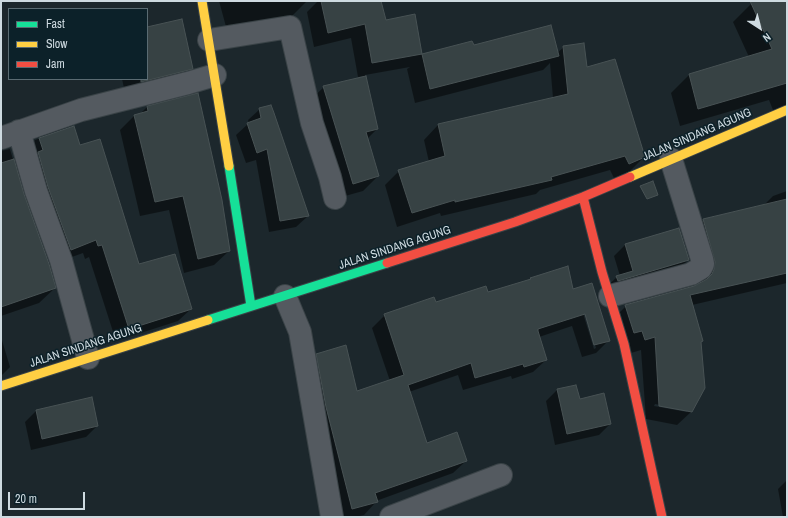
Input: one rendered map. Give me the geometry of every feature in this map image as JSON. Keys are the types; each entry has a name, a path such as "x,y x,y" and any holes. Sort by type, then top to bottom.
{"main road":[{"path":"202,1 251,306"},
{"name":"JALAN SINDANG AGUNG","path":"1,386 515,222 583,197 787,110"},
{"path":"583,197 602,272 624,344 662,517"}],"street":[{"path":"209,40 290,27 312,123 330,177 335,198"},
{"path":"88,358 61,260 36,191 10,135 81,110 215,75"},
{"path":"610,296 691,274 701,268 703,264 671,159"},
{"path":"286,296 300,332 332,517"},
{"path":"391,517 501,475"}],"building":[{"path":"321,1 381,1 386,20 415,14 422,54 372,63 365,24 328,33"},
{"path":"750,1 787,1 787,83 698,109 689,74 772,49"},
{"path":"182,19 193,69 141,82 141,80 148,80 148,27"},
{"path":"551,25 559,56 430,89 422,54 472,41 474,45"},
{"path":"584,43 587,67 615,59 645,157 629,164 625,156 551,177 552,180 455,202 455,200 412,213 398,170 445,156 438,124 568,94 563,46"},
{"path":"366,76 378,129 366,132 379,176 353,184 323,86"},
{"path":"198,93 222,200 230,251 198,259 183,196 155,202 134,115 148,111 147,106"},
{"path":"271,105 309,216 280,221 267,149 257,153 247,123 261,118 259,108"},
{"path":"74,126 80,145 100,139 139,264 175,254 192,309 129,329 102,245 98,246 96,240 71,250 48,187 38,152 43,150 39,138"},
{"path":"14,159 24,194 56,288 1,307 1,163"},
{"path":"653,181 658,195 647,199 640,186"},
{"path":"787,199 787,273 690,295 703,341 701,342 705,388 692,412 659,406 655,337 645,340 642,331 634,333 625,305 694,286 707,279 712,274 715,262 703,219"},
{"path":"679,228 689,260 618,281 616,276 633,271 625,244"},
{"path":"568,266 573,289 592,283 610,341 594,345 585,314 538,329 547,360 524,367 523,364 475,378 471,363 408,385 427,443 457,432 467,461 375,493 378,502 352,509 326,407 316,354 346,345 357,391 404,375 384,314 434,297 436,302 486,286 488,292"},
{"path":"576,385 580,399 604,393 611,424 567,434 557,389"},
{"path":"92,397 98,426 42,439 36,410"}],"traffic: fast":[{"path":"229,166 251,306"},
{"path":"208,320 387,263"}],"traffic: slow":[{"path":"202,1 229,166"},
{"path":"630,177 787,110"},
{"path":"1,386 208,320"}],"traffic: jam":[{"path":"387,263 515,222 583,197 630,177"},
{"path":"583,197 602,272 624,344 662,517"}]}
